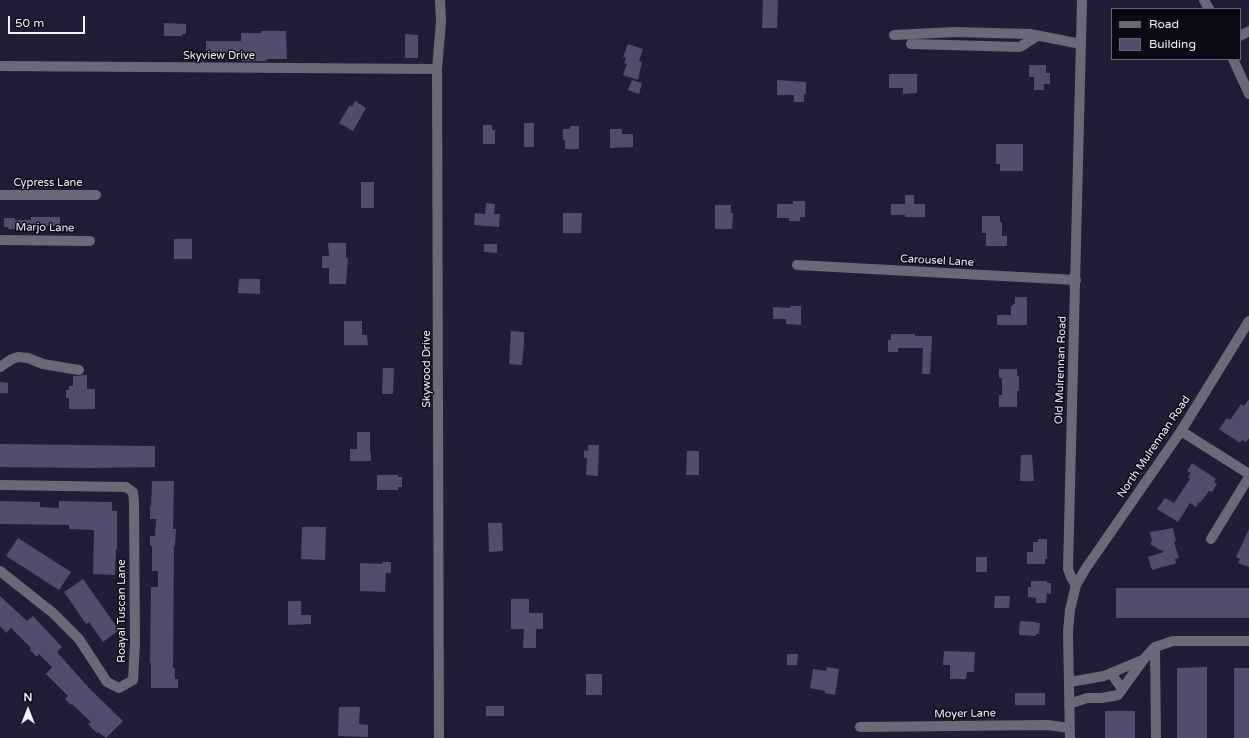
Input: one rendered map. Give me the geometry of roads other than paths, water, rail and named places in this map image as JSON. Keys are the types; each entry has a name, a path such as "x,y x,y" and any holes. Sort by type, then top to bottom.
{"street":[{"name":"Skywood Drive","path":"439,738 437,69 441,22 440,0"},
{"name":"Old Mulrennan Road","path":"1076,585 1068,569 1082,0"},
{"path":"894,35 954,32 1037,36 1081,44"},
{"path":"911,44 1020,47 1037,36"},
{"path":"1233,60 1249,94"},
{"name":"Skyview Drive","path":"0,66 437,69"},
{"name":"Cypress Lane","path":"0,195 96,194"},
{"name":"Marjo Lane","path":"0,240 90,241"},
{"name":"Carousel Lane","path":"797,265 1076,280"},
{"name":"North Mulrennan Road","path":"1076,585 1086,568 1181,431 1249,321"},
{"path":"0,367 18,357 28,358 43,364 79,370"},
{"path":"1181,431 1249,476 1211,539"},
{"name":"Roayal Tuscan Lane","path":"0,485 126,487 132,492 134,502 135,643 133,680 119,688 107,682 79,639 53,613 0,571"},
{"path":"1070,733 1068,632 1070,610 1076,585"},
{"path":"1069,704 1087,698 1102,698 1118,695 1155,647 1172,642 1249,641"},
{"path":"1155,647 1156,738"},
{"path":"1070,682 1104,676 1144,660"},
{"path":"1111,673 1122,689"},
{"name":"Moyer Lane","path":"860,727 1047,726 1070,733"}]}
